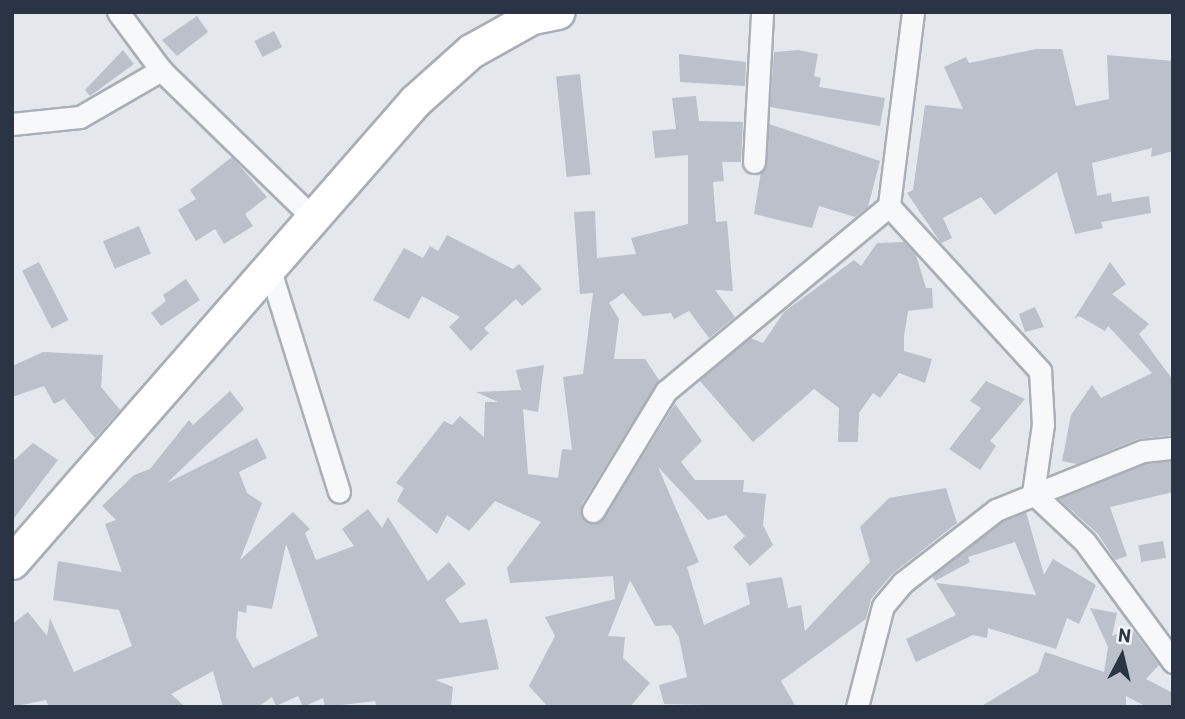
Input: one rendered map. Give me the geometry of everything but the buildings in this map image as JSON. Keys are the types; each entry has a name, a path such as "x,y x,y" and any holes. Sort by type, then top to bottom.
{"main road":[{"path":"12,562 270,271 312,217 415,101 471,51 532,17 558,12"}],"street":[{"path":"118,12 161,70 312,217"},
{"path":"754,162 762,12"},
{"path":"593,511 666,391 889,206 914,12"},
{"path":"12,124 80,117 161,70"},
{"path":"889,206 1040,371 1043,424 1033,493"},
{"path":"270,271 340,492"},
{"path":"857,707 883,606 902,583 996,510 1143,451 1173,448"},
{"path":"1033,493 1085,542 1173,662"}]}
